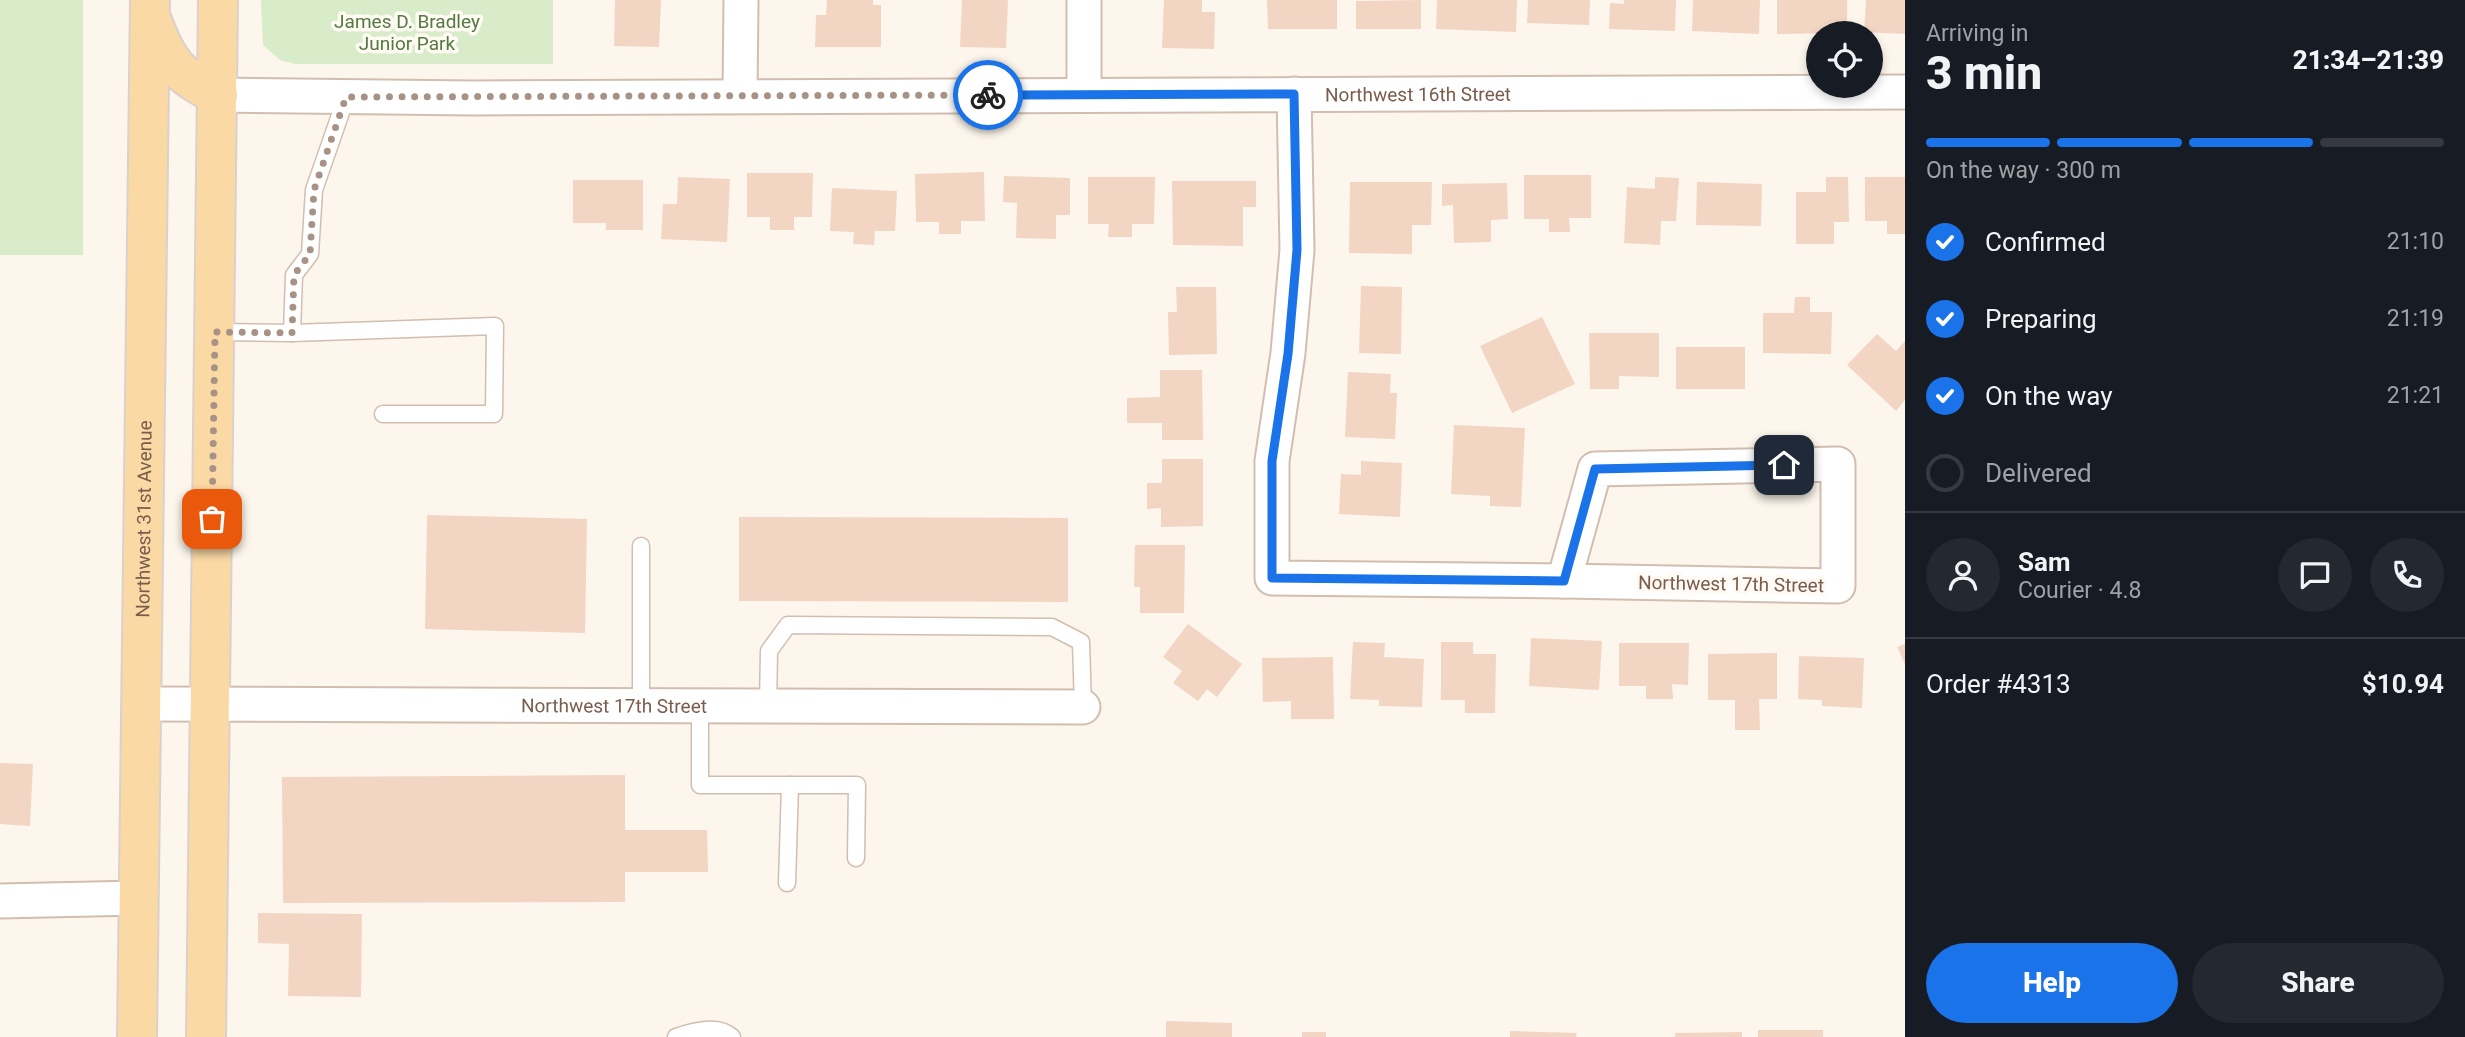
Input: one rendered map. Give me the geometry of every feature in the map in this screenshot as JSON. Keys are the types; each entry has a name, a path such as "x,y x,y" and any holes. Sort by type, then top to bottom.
{"main road":[{"path":"206,1037 218,0"},
{"path":"150,7 166,57 188,81 218,95"},
{"name":"Northwest 31st Avenue","path":"137,1037 150,7"}],"street":[{"path":"740,95 741,0"},
{"path":"1084,0 1084,95"},
{"name":"Northwest 16th Street","path":"218,95 346,97 1905,92"},
{"name":"Northwest 17th Street","path":"1294,94 1297,250 1288,354 1272,461 1272,578 1838,586 1838,464 1595,469 1564,581"},
{"name":"Northwest 17th Street","path":"143,704 1083,706"},
{"path":"0,901 139,898"}],"lane":[{"path":"292,333 294,275 310,254 314,190 346,97"},
{"path":"215,332 292,333 495,327 494,414 383,414"},
{"path":"641,546 641,706"},
{"path":"768,706 769,650 788,625 1052,627 1081,642 1083,706"},
{"path":"700,706 700,785 857,785 856,858"},
{"path":"787,883 790,785"},
{"path":"676,1037 703,1030 726,1032 732,1037"}],"green space":[{"path":"0,0 83,0 83,255 0,255"},
{"name":"James D. Bradley Junior Park","path":"261,0 553,0 553,64 295,64 280,60 263,45"}],"building":[{"path":"615,0 661,0 659,47 614,46"},
{"path":"827,0 873,0 873,5 881,5 881,47 815,47 816,15 826,15"},
{"path":"962,0 1008,0 1006,48 960,47"},
{"path":"1164,0 1202,0 1202,12 1215,12 1214,49 1162,48"},
{"path":"1267,0 1337,0 1337,29 1268,29"},
{"path":"1421,0 1421,29 1356,29 1356,1"},
{"path":"1437,0 1517,0 1516,32 1436,29"},
{"path":"1528,0 1590,0 1589,25 1527,23"},
{"path":"1624,0 1676,0 1675,31 1609,29 1610,3 1624,4"},
{"path":"1693,0 1760,0 1759,34 1692,31"},
{"path":"1777,0 1847,0 1847,21 1806,21 1806,34 1777,34"},
{"path":"1866,0 1905,0 1905,34 1883,33 1883,21 1865,21"},
{"path":"984,172 985,221 961,221 961,234 939,234 939,222 916,222 915,174"},
{"path":"747,173 813,173 812,217 794,217 794,230 770,230 770,217 747,217"},
{"path":"1524,175 1591,175 1591,218 1569,218 1570,232 1549,232 1549,219 1524,219"},
{"path":"1004,176 1070,178 1070,215 1056,215 1056,239 1016,238 1017,203 1003,202"},
{"path":"678,177 730,179 727,242 661,239 663,204 677,204"},
{"path":"1088,177 1155,177 1154,224 1132,224 1132,237 1108,237 1109,224 1088,224"},
{"path":"1655,177 1679,178 1676,221 1661,221 1660,245 1624,243 1627,187 1655,189"},
{"path":"1826,177 1848,177 1849,222 1834,222 1834,244 1796,244 1796,192 1826,192"},
{"path":"1865,177 1905,177 1905,234 1887,234 1887,221 1865,221"},
{"path":"573,180 643,180 643,230 606,230 606,223 573,223"},
{"path":"1172,181 1256,181 1256,207 1243,207 1243,246 1173,245"},
{"path":"1350,182 1432,182 1431,225 1412,225 1412,254 1349,253"},
{"path":"1697,182 1762,184 1761,226 1696,225"},
{"path":"1507,183 1508,219 1491,220 1491,242 1454,243 1453,205 1442,206 1442,184"},
{"path":"832,188 897,191 895,231 875,231 874,245 853,244 854,232 830,231"},
{"path":"1361,286 1402,287 1401,354 1359,353"},
{"path":"1176,287 1216,287 1217,354 1169,355 1168,312 1177,312"},
{"path":"1795,297 1810,297 1810,312 1832,312 1831,354 1763,353 1763,313 1794,313"},
{"path":"1542,317 1575,384 1512,413 1480,346"},
{"path":"1589,333 1659,333 1659,377 1619,376 1619,389 1590,389"},
{"path":"1877,334 1896,351 1905,341 1905,400 1896,411 1847,365"},
{"path":"1676,347 1745,347 1745,389 1676,389"},
{"path":"1160,370 1202,370 1203,440 1162,440 1162,423 1127,423 1127,398 1160,397"},
{"path":"1348,372 1391,374 1390,393 1397,393 1395,439 1345,437"},
{"path":"1454,425 1525,428 1521,507 1490,506 1490,496 1451,494"},
{"path":"1162,459 1203,459 1203,526 1161,527 1161,508 1147,509 1147,483 1162,483"},
{"path":"1361,461 1402,463 1400,517 1339,514 1341,474 1361,475"},
{"path":"427,515 587,519 585,633 425,629"},
{"path":"739,517 1068,518 1068,602 739,601"},
{"path":"1135,545 1185,545 1184,613 1140,613 1140,587 1134,587"},
{"path":"1188,624 1242,664 1217,697 1207,689 1198,701 1173,683 1182,671 1163,657"},
{"path":"1531,638 1602,641 1599,690 1529,686"},
{"path":"1353,642 1385,643 1384,657 1424,659 1422,707 1379,706 1379,700 1350,699"},
{"path":"1441,642 1473,642 1473,654 1496,654 1495,713 1465,713 1465,700 1441,700"},
{"path":"1619,643 1689,643 1688,685 1672,684 1673,699 1646,699 1646,686 1619,686"},
{"path":"1905,644 1905,664 1897,647"},
{"path":"1777,653 1777,699 1759,699 1760,730 1735,730 1735,700 1708,700 1708,654"},
{"path":"1799,656 1864,658 1862,708 1822,706 1822,700 1798,699"},
{"path":"1333,657 1334,719 1291,719 1291,701 1263,702 1262,658"},
{"path":"0,763 33,764 30,826 0,824"},
{"path":"625,775 625,830 707,830 708,872 625,872 625,902 283,903 282,777"},
{"path":"258,913 362,914 361,997 288,996 289,944 258,943"},
{"path":"1166,1021 1232,1023 1232,1037 1166,1037"},
{"path":"1758,1030 1823,1030 1823,1037 1758,1037"},
{"path":"1510,1031 1577,1033 1576,1037 1510,1037"},
{"path":"1302,1032 1326,1032 1326,1037 1302,1037"},
{"path":"1742,1032 1742,1037 1675,1037 1675,1033"}],"way so far":[{"path":"212,519 215,332 292,333 294,275 310,254 314,190 346,97 988,95"}],"route":[{"path":"988,95 1294,94 1297,250 1288,354 1272,461 1272,578 1564,581 1595,469 1784,465"}]}
